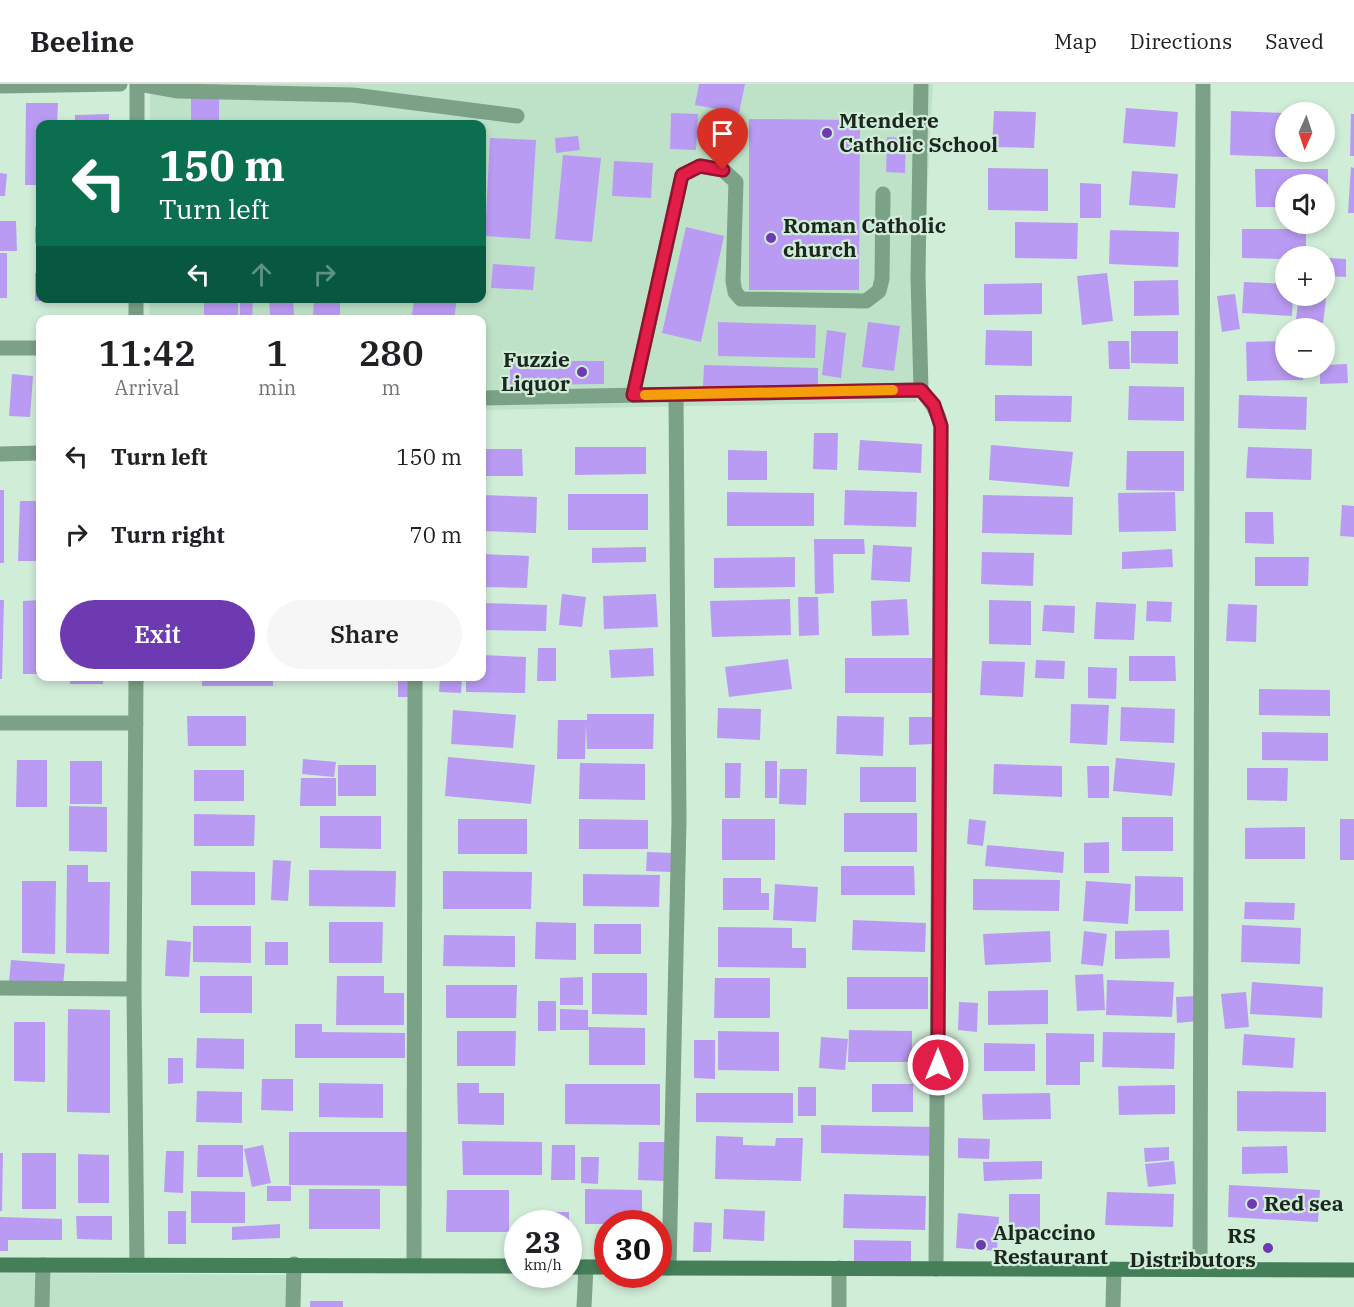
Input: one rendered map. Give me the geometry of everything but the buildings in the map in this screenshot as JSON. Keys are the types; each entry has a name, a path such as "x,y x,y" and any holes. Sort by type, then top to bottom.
{"main road":[{"path":"0,1265 504,1266"},
{"path":"582,1267 594,1267"},
{"path":"672,1268 1354,1270"}],"street":[{"path":"0,86 120,84"},
{"path":"137,120 138,84 178,91 353,95 517,116"},
{"path":"921,84 918,276 921,390 934,405 941,426 936,1269"},
{"path":"1200,1268 1203,84"},
{"path":"633,395 682,175 700,166 723,170 736,182 733,281 735,292 741,299 866,301 879,291 882,279 883,194"},
{"path":"0,348 36,348"},
{"path":"486,398 921,390"},
{"path":"666,1210 679,821 676,395"},
{"path":"0,454 36,453"},
{"path":"136,681 134,989 137,1266"},
{"path":"414,1265 415,681"},
{"path":"0,723 136,723"},
{"path":"0,988 134,989"},
{"path":"293,1307 294,1264"},
{"path":"42,1307 43,1265"},
{"path":"584,1307 586,1267"},
{"path":"838,1307 839,1268"},
{"path":"1113,1269 1113,1307"}],"shaded area":[{"path":"150,84 933,84 916,402 486,410 486,315 149,315 150,303 486,303 486,120 150,120"},
{"path":"0,1273 301,1275 299,1307 0,1307"}],"slow traffic":[{"path":"645,395 893,390"}],"place":[{"name":"Mtendere Catholic School","path":"827,133"},
{"name":"Roman Catholic church","path":"771,238"},
{"name":"Fuzzie Liquor","path":"582,372"},
{"name":"Red sea","path":"1252,1204"},
{"name":"Alpaccino Restaurant","path":"981,1245"},
{"name":"RS Distributors","path":"1268,1248"}],"route":[{"path":"723,170 700,166 682,175 633,395 921,390 939,414 941,426 938,1065"}]}
